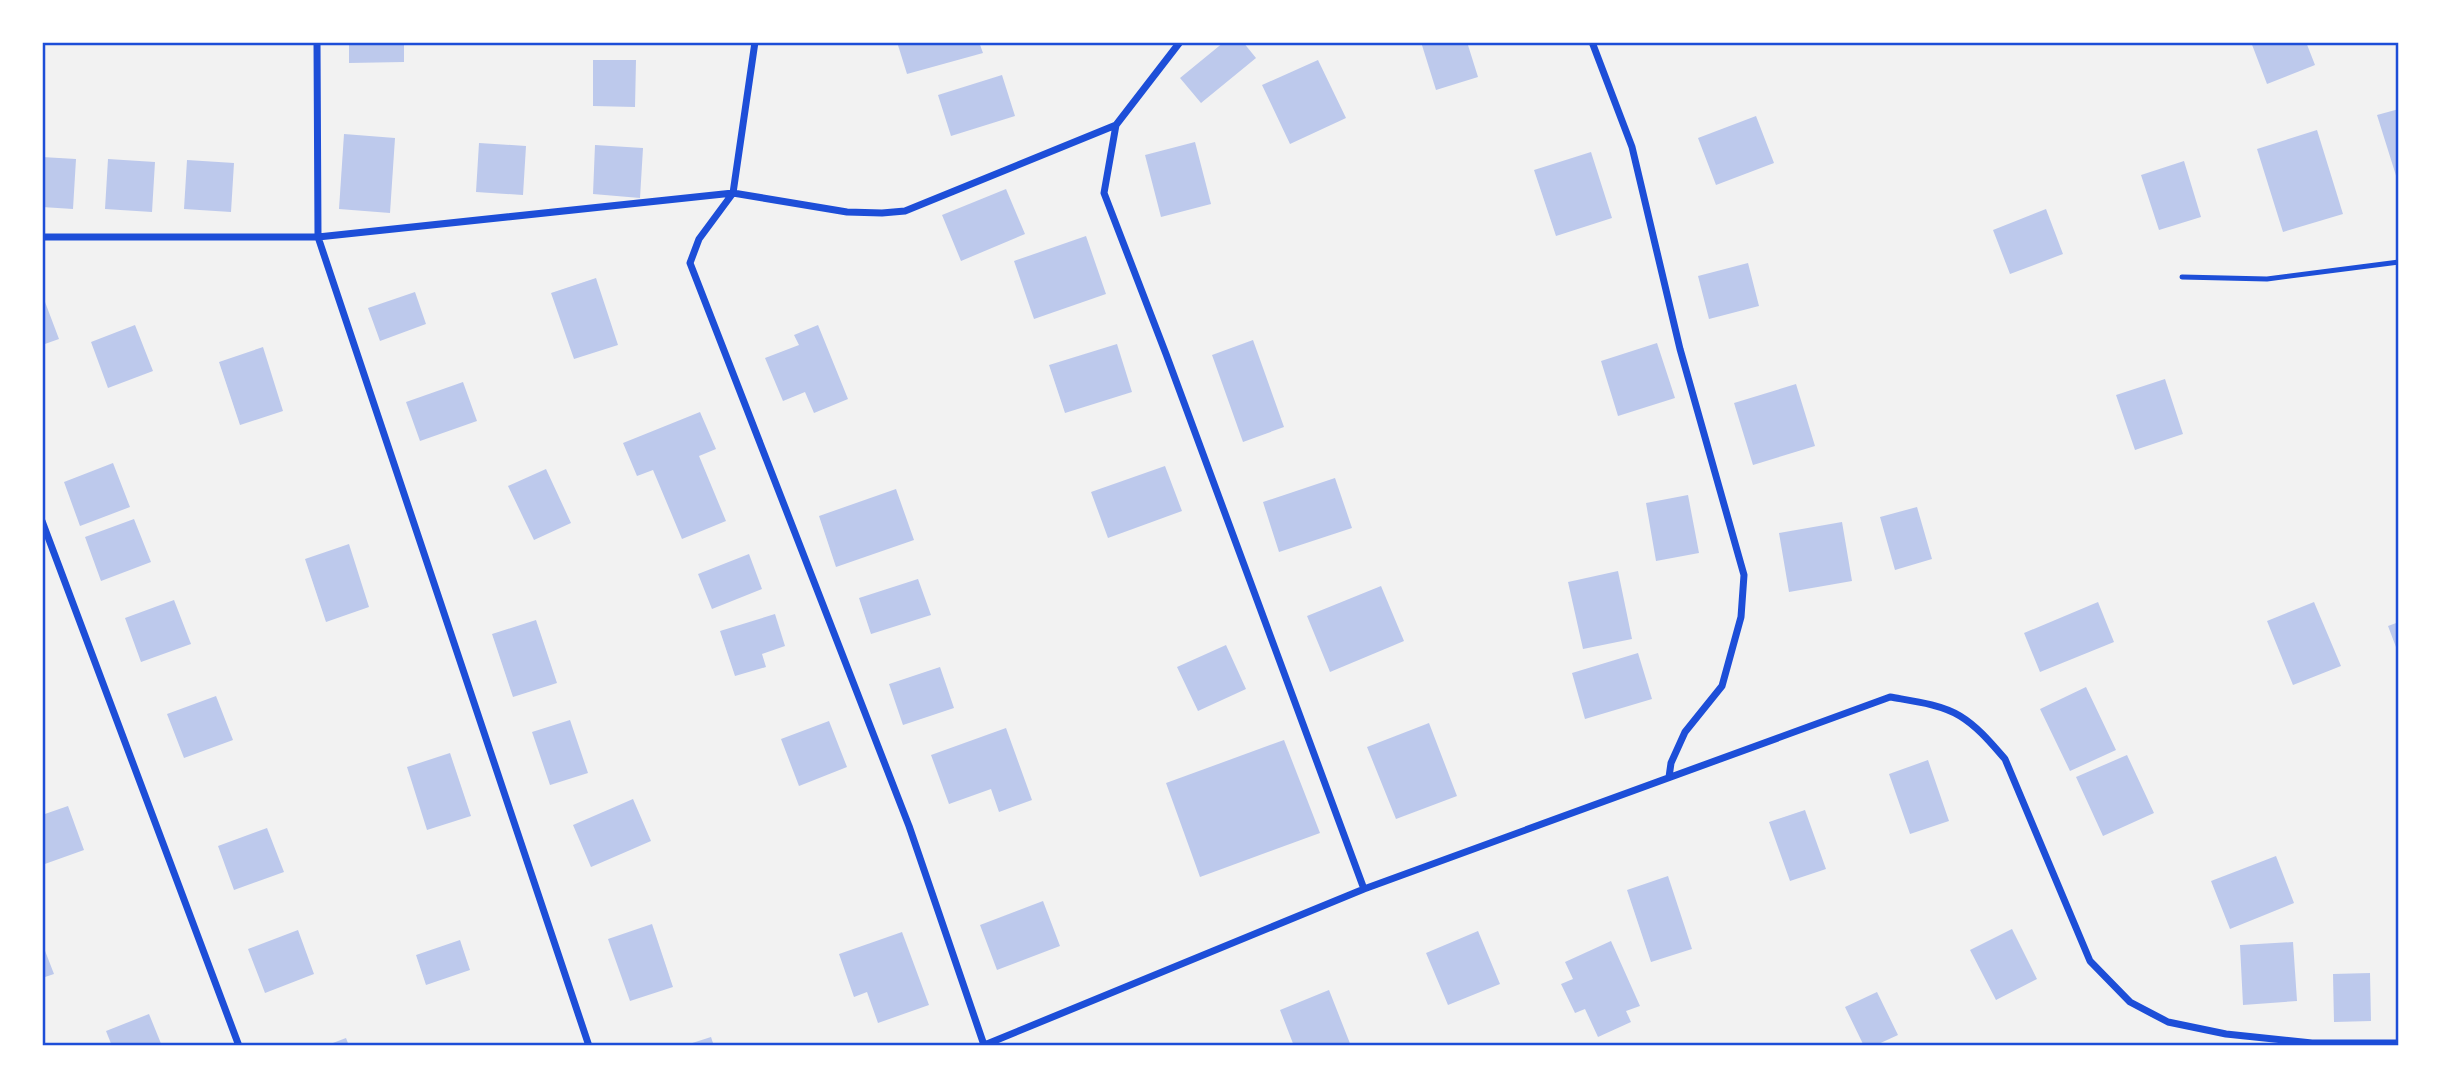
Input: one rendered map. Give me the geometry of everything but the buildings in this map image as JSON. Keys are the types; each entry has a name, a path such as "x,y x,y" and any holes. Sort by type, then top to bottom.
{"street":[{"path":"317,42 318,237 589,1046"},
{"path":"755,42 733,193 699,239 690,263 909,826 983,1046 1364,889 1890,697 1959,715 1982,733 2005,759 2090,961 2130,1002 2168,1022 2226,1034 2312,1043 2399,1043"},
{"path":"1180,42 1116,125 1104,193 1364,889"},
{"path":"1591,42 1632,147 1680,349 1744,575 1741,617 1722,686 1685,732 1671,763 1669,777"},
{"path":"42,237 318,237 733,193 847,212 905,211 1116,125"},
{"path":"42,521 239,1046"}],"lane":[{"path":"2182,277 2267,279 2399,262"}]}
